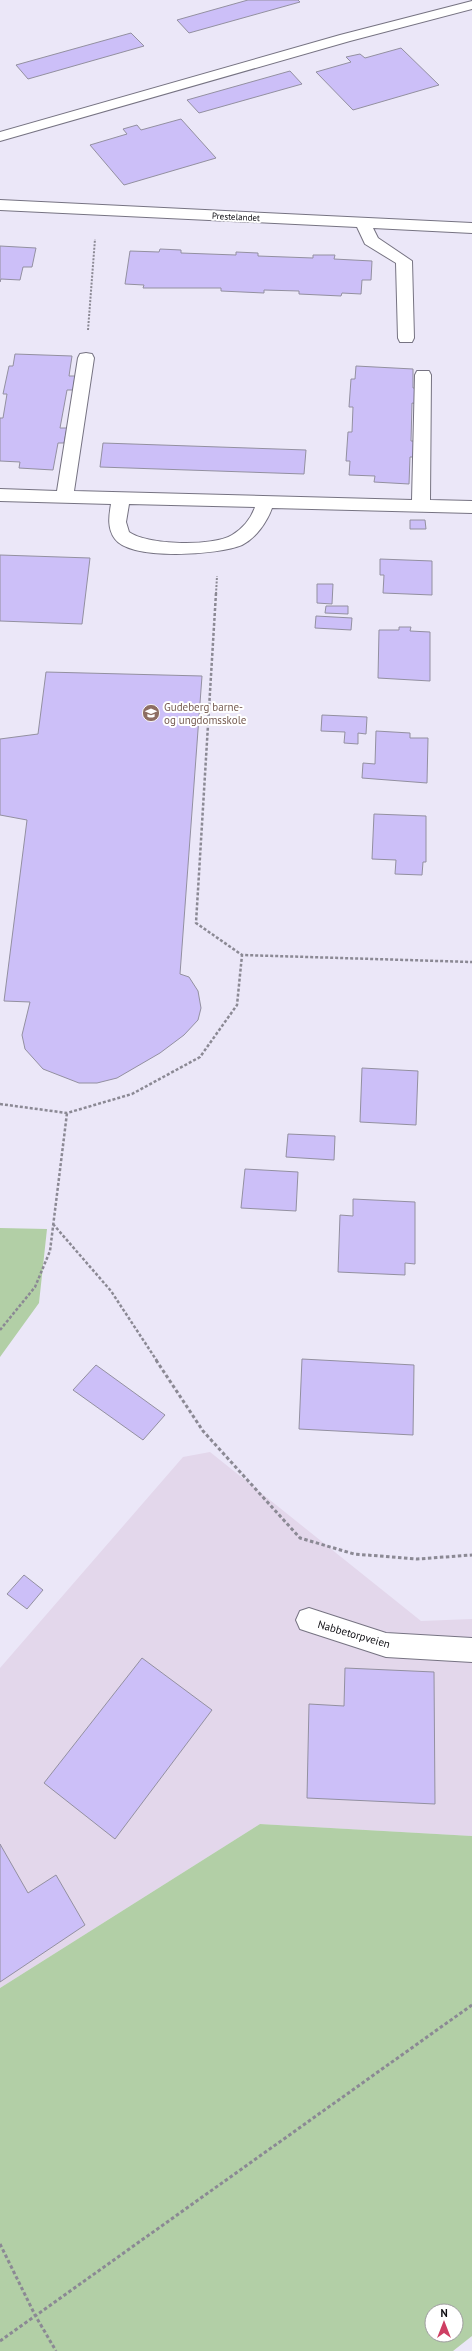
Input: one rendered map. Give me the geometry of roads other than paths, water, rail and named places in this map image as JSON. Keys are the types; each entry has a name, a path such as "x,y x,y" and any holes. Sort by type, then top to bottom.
{"street":[{"path":"0,137 345,38 472,5"},
{"name":"Prestelandet","path":"0,205 97,211 472,228"},
{"path":"363,222 371,241 404,261 406,338"},
{"path":"65,496 86,358"},
{"path":"421,505 423,375"},
{"path":"0,495 472,507"},
{"path":"121,498 117,524 123,537 131,543 145,546 219,546 236,540 253,527 262,516 265,502"},
{"name":"Nabbetorpveien","path":"308,1620 386,1645 472,1650"}],"place":[{"name":"Gudeberg barne- og ungdomsskole","path":"151,713"}]}
